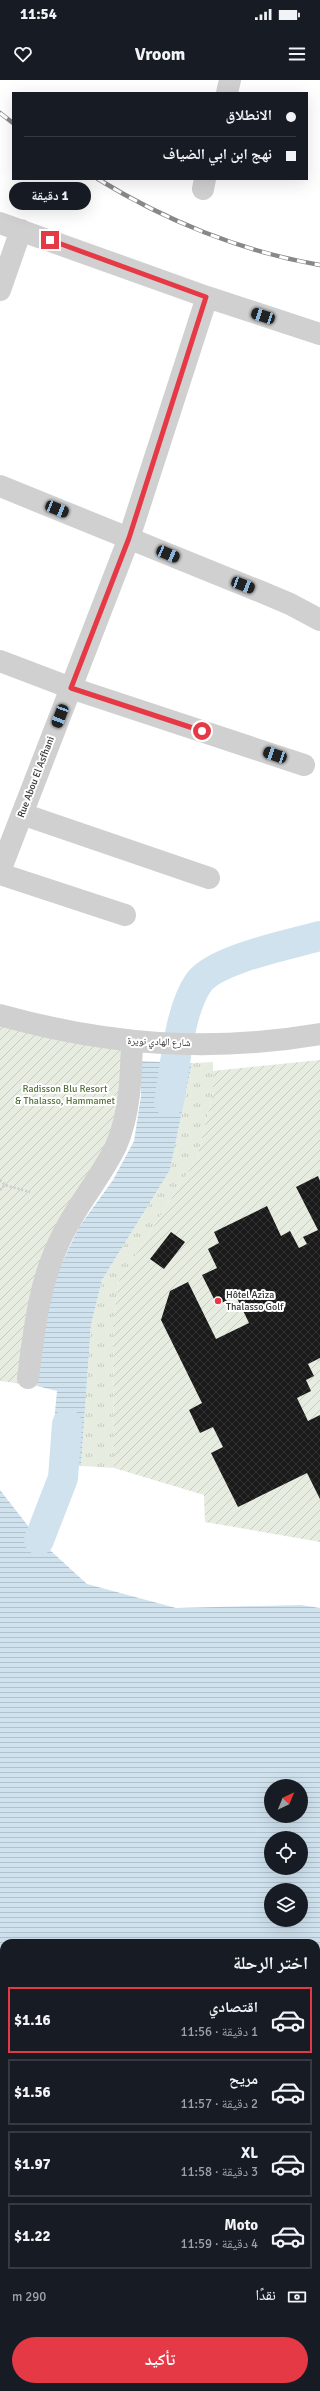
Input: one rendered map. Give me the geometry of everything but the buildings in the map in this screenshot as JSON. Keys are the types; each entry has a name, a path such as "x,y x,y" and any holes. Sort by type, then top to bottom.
{"street":[{"path":"227,92 230,80"},
{"path":"0,223 206,297 320,334"},
{"path":"0,290 21,230"},
{"name":"Rue Abou El Asfhani","path":"0,871 129,538 206,297"},
{"path":"0,486 290,604 320,620"},
{"path":"0,661 71,688 304,765"},
{"path":"22,814 209,878"},
{"path":"0,874 125,915"},
{"name":"شارع الهادي نويرة","path":"0,1016 54,1030 138,1043 223,1044 280,1041 320,1034"},
{"path":"28,1378 41,1292 60,1239 116,1146 124,1123 138,1043"}],"path":[{"path":"0,1180 6,1185 30,1192"},
{"path":"0,1190 6,1185"},
{"path":"318,1359 320,1363"}],"green space":[{"name":"Radisson Blu Resort & Thalasso, Hammamet","path":"0,1011 128,1043 132,1095 52,1266 37,1386 0,1381"},
{"name":"Hôtel Aziza Thalasso Golf","path":"320,1060 320,1542 205,1522 204,1495 114,1468 113,1320 119,1281 197,1158 213,1092 213,1071"},
{"path":"213,1062 213,1092 197,1158 119,1281 113,1320 114,1468 81,1466 91,1325 102,1280 170,1170 192,1063"}],"water":[{"path":"140,1061 192,1063 170,1170 102,1280 91,1325 81,1466 50,1463 57,1391 37,1386 47,1312 59,1269 79,1227 113,1180 134,1141 141,1096"},
{"path":"0,1490 39,1540 87,1584 176,1608 301,1605 320,1608 320,1939 0,1939"}],"waterway":[{"path":"169,1102 182,1023 192,994 199,982 221,966 237,959 320,936"},
{"path":"39,1540 63,1478 67,1424"}],"railway":[{"path":"0,113 12,122"},
{"path":"100,180 123,194 177,221 233,243 262,252 320,265"}],"place":[{"name":"Hôtel Aziza Thalasso Golf","path":"218,1301"}],"route":[{"path":"50,240 206,297 129,538 71,688 202,731"}]}
